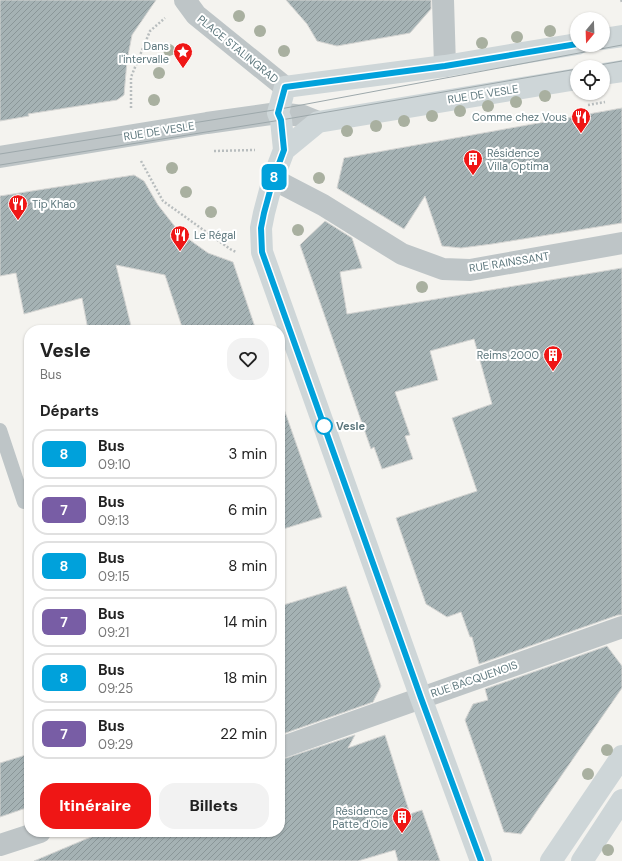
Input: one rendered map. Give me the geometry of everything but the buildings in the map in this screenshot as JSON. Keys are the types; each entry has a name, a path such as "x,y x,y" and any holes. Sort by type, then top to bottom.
{"main road":[{"path":"610,38 622,36"},
{"path":"285,87 445,66 570,45"},
{"path":"610,73 622,71"},
{"name":"RUE DE VESLE","path":"318,122 570,80"},
{"name":"PLACE STALINGRAD","path":"285,87 278,113 281,120 284,150 273,180 261,228 262,252 421,698 481,861"},
{"path":"284,150 318,122"},
{"path":"551,861 622,756"},
{"path":"582,861 622,800"}],"street":[{"name":"PLACE STALINGRAD","path":"185,0 196,15 285,87"},
{"path":"444,0 445,66"},
{"name":"RUE DE VESLE","path":"0,157 207,123 278,113 303,116 318,122"},
{"name":"RUE RAINSSANT","path":"273,180 323,205 402,254 443,269 470,270 622,243"},
{"name":"RUE BACQUENOIS","path":"285,746 622,627"},
{"path":"0,845 25,837"}],"lane":[{"path":"0,430 24,502"}],"tram line":[{"path":"0,154 280,109 622,45"},
{"path":"610,63 622,61"},
{"path":"0,165 281,120 570,70"}],"bus line":[{"name":"8","path":"481,861 421,698 262,252 261,228 268,195 284,150 281,120 278,113 285,87 445,66 570,45"}],"place":[{"name":"Dans l'intervalle","path":"183,69"},
{"name":"Comme chez Vous","path":"581,134"},
{"name":"Résidence Villa Optima","path":"473,176"},
{"name":"Tip Khao","path":"18,221"},
{"name":"Le Régal","path":"180,252"},
{"name":"Reims 2000","path":"553,372"},
{"name":"Vesle","path":"324,426"},
{"name":"Résidence Patte d'Oie","path":"402,834"}]}
